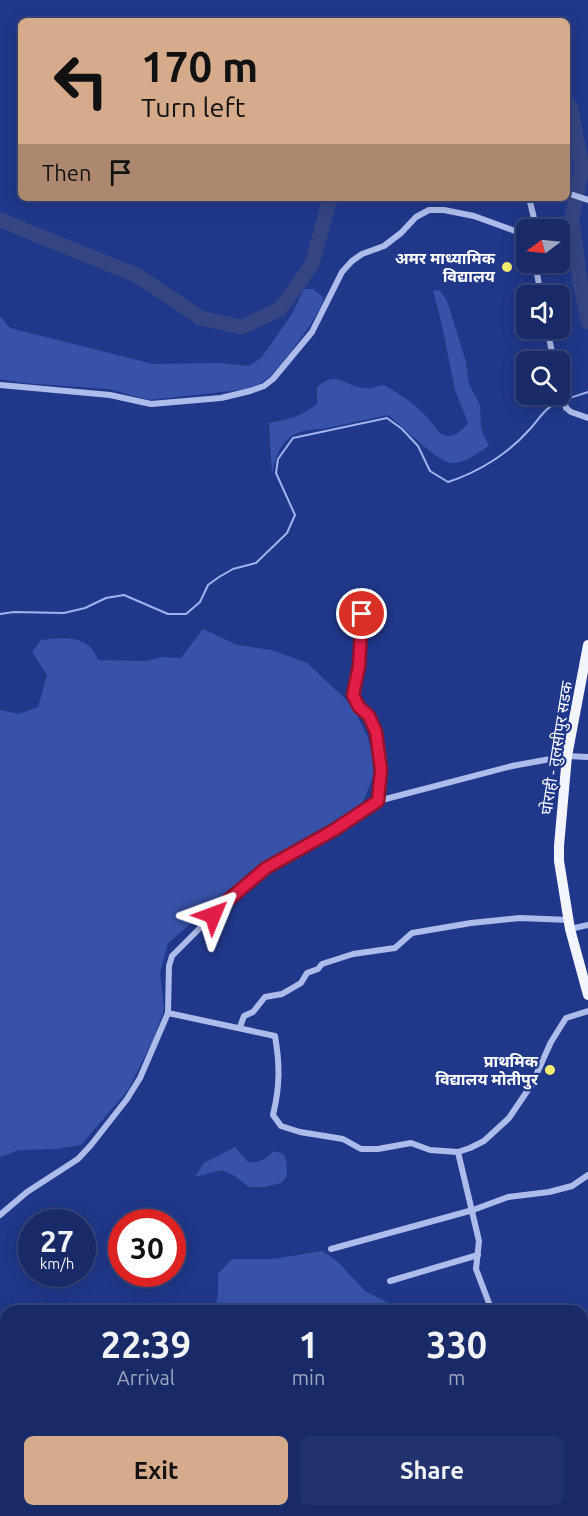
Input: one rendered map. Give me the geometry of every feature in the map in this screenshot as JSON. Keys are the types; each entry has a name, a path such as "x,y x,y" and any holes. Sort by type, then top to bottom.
{"main road":[{"name":"घोराही - तुलसीपुर सडक","path":"588,645 567,756 560,811 559,846 570,924 588,996"}],"street":[{"path":"570,194 588,200"},
{"path":"530,201 534,219"},
{"path":"0,385 110,395 151,404 221,398 250,391 264,386 273,379 312,332 342,272 352,261 362,254 384,246 416,217 429,210 444,210 474,216 516,231"},
{"path":"565,405 571,412 588,418"},
{"path":"362,614 359,666 353,695 359,707 369,716 376,732 381,770 378,801"},
{"path":"0,1215 27,1192 78,1159 91,1145 140,1078 168,1013 169,966 172,956 227,901 266,868 334,830 378,801 512,766 567,756 588,757"},
{"path":"240,1027 244,1016 253,1012 265,997 282,993 301,983 307,973 318,969 322,964 352,954 395,948 412,933 520,918 588,925"},
{"path":"168,1013 275,1036 280,1065 278,1094 273,1115 281,1126 300,1132 342,1139 361,1149 378,1149 411,1143 430,1150 458,1152 484,1141 509,1118 531,1084 551,1042 566,1018 588,1011"},
{"path":"458,1152 479,1241 476,1269 478,1280 489,1305"},
{"path":"331,1249 473,1210 508,1197 549,1192 572,1186 588,1175"},
{"path":"390,1281 478,1255"}],"shaded area":[{"path":"304,289 313,289 323,297 322,304 301,338 275,371 264,381 249,389 149,400 109,389 0,379 0,316 10,328 153,364 219,363 248,366 261,358 292,314"},
{"path":"439,290 450,310 466,362 469,384 480,405 481,429 489,446 466,460 451,463 429,450 388,415 293,435 282,446 272,474 269,423 294,417 317,404 317,387 330,379 365,388 384,385 417,408 444,435 454,435 464,428 468,423 455,390 433,291"},
{"path":"203,629 237,645 272,650 307,663 352,705 370,745 374,761 373,777 362,805 262,864 168,943 160,973 164,1010 153,1040 128,1090 81,1145 56,1149 19,1150 0,1157 0,710 19,714 38,707 47,675 32,652 41,640 67,638 85,643 95,653 98,660 146,661 162,657 181,658"},
{"path":"235,1147 248,1162 263,1160 274,1151 283,1154 286,1159 287,1176 281,1183 264,1187 249,1187 235,1176 222,1170 195,1177 204,1163"},
{"path":"322,1251 337,1261 365,1291 392,1305 216,1305 218,1274 232,1259 272,1259"}],"waterway":[{"path":"570,108 582,168 572,218 580,283 588,322"},
{"path":"0,220 136,275 201,318 242,327 280,309 312,264 329,201"},
{"path":"0,614 64,613 85,608 106,598 124,595 168,614 186,614 200,602 208,585 233,569 256,563 287,533 295,515 276,473 278,459 293,438 387,418 402,429 418,446 430,471 448,482 482,467 503,454 522,438 549,407 588,392"}],"place":[{"name":"अमर माध्यामिक विद्यालय","path":"507,267"},
{"name":"प्राथमिक विद्यालय मोतीपुर","path":"550,1070"}],"route":[{"path":"213,915 266,868 334,830 378,801 381,770 376,732 369,716 355,703 353,695 358,675 362,614"}]}
